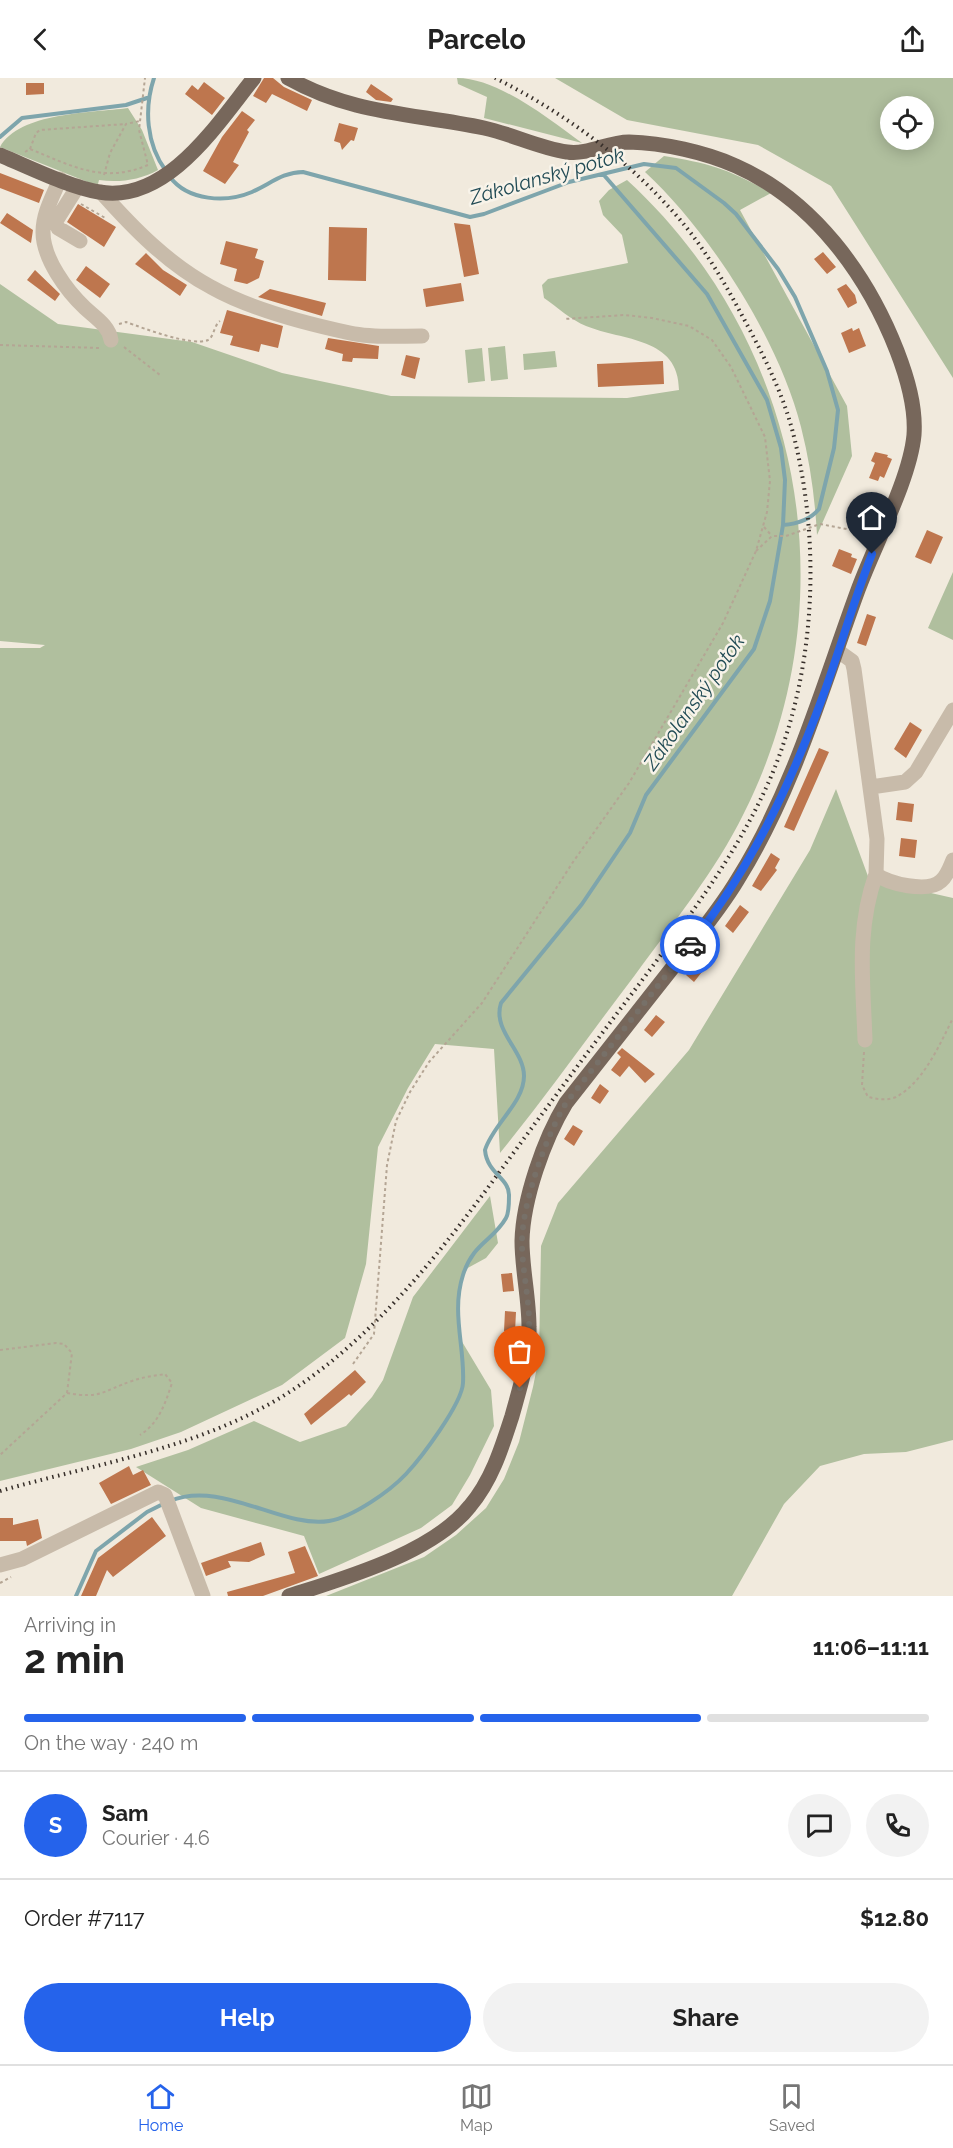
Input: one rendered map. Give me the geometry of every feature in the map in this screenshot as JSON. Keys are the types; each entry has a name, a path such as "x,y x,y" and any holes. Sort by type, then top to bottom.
{"main road":[{"path":"7,158 78,186 101,192 142,189 162,178 210,135 254,78"},
{"path":"288,78 341,103 502,132 568,152 591,151 628,142 695,153 736,166 790,200 815,222 855,268 889,331 909,387 914,438 909,459 786,788 740,878 720,907 566,1103 552,1129 524,1220 522,1242 529,1328 527,1356 502,1447 488,1480 470,1507 455,1521 416,1546 289,1596"}],"street":[{"path":"60,179 45,218 43,233 45,249 69,290 106,328 111,338"},
{"path":"78,186 56,221 58,228 80,241"},
{"path":"101,192 131,226 179,266 210,287 235,298 351,333 422,336"},
{"path":"838,651 852,661 854,669 876,839 876,874 868,897 861,943 865,1040"},
{"path":"871,787 905,782 916,772 953,710"},
{"path":"876,874 883,880 934,886 941,881 953,860"},
{"path":"0,1564 22,1559 158,1492 165,1495 173,1513 203,1596"}],"path":[{"path":"7,158 30,149 78,168 104,175 126,173 148,165 141,140 140,121 145,78"},
{"path":"30,149 36,133 40,130 140,121"},
{"path":"101,192 110,153 126,124"},
{"path":"353,1364 374,1334 387,1165 396,1121 410,1092 429,1062 482,1003 573,862 629,783 723,623 756,551 763,527 770,481 765,437 731,367 712,340 689,326 652,318 625,315 564,319"},
{"path":"126,322 170,337 206,340 211,337 220,321"},
{"path":"0,345 97,349 106,347 111,338 160,375"},
{"path":"756,551 773,536 786,536 820,524 879,536"},
{"path":"763,527 773,536"},
{"path":"865,1040 862,1085 868,1096 880,1100 894,1098 912,1085 941,1042 953,1018"},
{"path":"0,1350 56,1342 64,1344 72,1353 67,1393 0,1455"},
{"path":"67,1393 88,1397 105,1394 131,1381 165,1374 172,1383 165,1403 153,1427 140,1435"}],"green space":[{"path":"457,78 473,80 506,92 582,143 484,118 487,97 458,84"},
{"path":"555,78 953,78 953,378 831,186 758,145 627,120"},
{"path":"128,108 142,130 158,170 144,176 122,181 99,180 98,184 90,183 0,147 10,135 40,121 77,113"},
{"path":"664,156 719,168 744,178 771,193 740,210 847,406 852,456 817,535 807,453 791,394 759,324 739,289 694,225 645,172"},
{"path":"627,180 687,245 735,317 770,395 792,477 800,562 796,647 777,731 744,813 733,835 693,897 500,1153 494,1049 435,1044 408,1088 378,1147 366,1264 345,1338 282,1385 181,1432 131,1449 0,1481 0,648 40,648 45,645 0,641 0,284 58,324 192,342 282,373 391,396 627,398 679,390 677,373 670,360 659,350 632,339 586,326 544,298 542,285 548,279 628,263 622,235 603,215 599,201 609,190"},
{"path":"505,346 508,379 491,381 488,348"},
{"path":"482,348 485,381 468,383 465,350"},
{"path":"555,351 557,367 524,370 523,354"},
{"path":"953,572 953,640 928,628"},
{"path":"836,789 869,879 953,898 953,1440 906,1452 864,1454 820,1466 784,1504 732,1596 326,1596 424,1557 456,1535 486,1508 504,1479 519,1442 533,1387 539,1357 541,1246 558,1203 689,1050 810,850"},
{"path":"490,1196 498,1243 486,1258 464,1270 459,1303 458,1335 491,1390 494,1426 470,1475 452,1505 421,1528 319,1574 304,1536 201,1508 136,1467 188,1450 254,1421 300,1442 346,1426 372,1397 383,1380 413,1297"}],"building":[{"path":"264,78 273,78 284,87 312,100 307,111 272,94 266,103 253,96"},
{"path":"204,82 225,98 212,115 185,94 192,85 198,90"},
{"path":"26,83 44,83 44,94 26,95"},
{"path":"371,84 393,99 391,102 376,100 366,92"},
{"path":"242,111 255,120 247,130 249,132 233,162 239,165 225,184 203,171 222,137"},
{"path":"339,123 358,128 354,141 351,140 342,150 340,143 334,141"},
{"path":"0,173 44,190 39,203 0,188"},
{"path":"78,204 116,227 104,247 67,222"},
{"path":"7,213 33,230 31,243 0,223"},
{"path":"454,223 470,225 479,274 464,277"},
{"path":"329,227 367,228 366,281 328,280"},
{"path":"226,241 258,249 255,258 264,261 259,278 247,284 234,281 237,269 220,264"},
{"path":"823,252 836,267 827,274 814,259"},
{"path":"146,253 163,270 187,285 180,296 135,264"},
{"path":"86,266 110,284 100,298 76,280"},
{"path":"35,270 60,294 55,301 27,280"},
{"path":"461,283 464,301 426,307 423,289"},
{"path":"846,284 855,295 857,303 848,308 837,289"},
{"path":"270,289 326,303 322,316 258,297"},
{"path":"227,310 283,326 278,348 261,344 259,352 230,345 233,336 220,333"},
{"path":"852,328 853,331 859,328 866,346 849,353 841,333"},
{"path":"328,338 379,346 378,359 353,358 352,362 342,361 343,354 325,349"},
{"path":"406,355 420,358 415,379 401,375"},
{"path":"663,361 664,384 598,387 597,364"},
{"path":"875,452 888,455 887,457 892,459 884,478 880,476 878,481 869,478 875,463 871,461"},
{"path":"927,530 943,537 931,564 915,557"},
{"path":"839,549 852,554 851,557 857,559 851,574 832,566"},
{"path":"867,614 876,617 866,646 857,643"},
{"path":"910,722 922,730 906,758 894,749"},
{"path":"819,748 829,752 794,831 784,827"},
{"path":"898,802 914,804 912,822 896,820"},
{"path":"901,838 917,840 915,858 899,856"},
{"path":"771,853 780,859 775,868 777,870 761,891 752,886"},
{"path":"740,905 749,912 733,933 725,926"},
{"path":"708,946 717,953 694,982 686,975"},
{"path":"656,1015 665,1022 652,1037 644,1030"},
{"path":"622,1048 655,1074 645,1083 629,1066 620,1077 611,1070 621,1057 617,1053"},
{"path":"600,1084 609,1091 600,1104 591,1098"},
{"path":"573,1125 583,1131 574,1146 564,1139"},
{"path":"512,1273 514,1291 503,1292 501,1274"},
{"path":"505,1311 516,1312 515,1332 504,1331"},
{"path":"355,1370 366,1382 311,1425 304,1414"},
{"path":"129,1466 133,1475 143,1470 151,1485 111,1504 99,1483"},
{"path":"152,1517 166,1536 113,1577 107,1570 96,1596 81,1596 98,1558"},
{"path":"0,1518 13,1518 13,1525 38,1519 42,1538 27,1546 26,1541 0,1541"},
{"path":"261,1542 265,1555 249,1562 228,1561 231,1567 206,1576 201,1563"},
{"path":"305,1546 318,1576 263,1596 228,1596 227,1592 295,1573 288,1552"}],"waterway":[{"name":"Zákolanský potok","path":"154,78 149,101 149,126 154,149 166,171"},
{"path":"0,137 22,118 126,105 147,98"},
{"name":"Zákolanský potok","path":"170,177 187,191 197,195 208,198 231,198 252,192 283,176 303,172 470,217 484,214 569,182 644,164 676,168 736,214 778,269 795,297 827,371 838,410 834,448 819,509 803,521 783,525 770,601 754,649 646,795 630,833 582,904 501,1003 499,1013 501,1023 523,1067 523,1086 514,1104 494,1131 485,1150 490,1165 508,1190 508,1210 501,1226 472,1256 463,1275 458,1316 463,1383 456,1404 421,1456 399,1481 371,1502 339,1519 311,1522 210,1496 190,1496 170,1501"},
{"path":"603,174 707,294 767,400 781,448 785,480 783,525"},
{"name":"Zákolanský potok","path":"76,1596 96,1551 147,1512 163,1504"}],"railway":[{"path":"0,1491 149,1452 222,1427 257,1411 291,1391 331,1362 368,1329 402,1294 465,1218 685,922 745,829 770,779 785,738 797,695 805,651 810,606 810,561 808,516 802,472 792,429 775,381 753,335 721,279 695,239 665,203 627,166 586,133 541,103 495,78"}],"way so far":[{"path":"520,1388 527,1356 529,1328 522,1242 524,1220 552,1129 566,1103 690,945"}],"route":[{"path":"690,945 740,878 786,788 822,698 872,554"}]}
